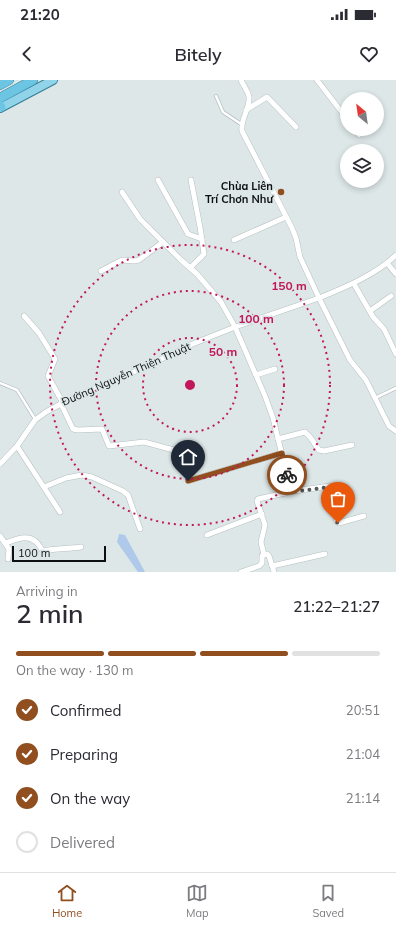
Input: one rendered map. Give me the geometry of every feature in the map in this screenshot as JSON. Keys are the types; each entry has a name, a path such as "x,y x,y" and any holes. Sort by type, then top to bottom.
{"highway":[{"path":"0,85 9,80"},
{"path":"0,105 33,80"}],"main road":[{"path":"0,105 52,80"}],"street":[{"path":"241,80 249,97 242,124 244,136 294,233 300,257 350,360 366,380 389,426 396,431"},
{"path":"317,80 340,111"},
{"path":"246,110 267,98 296,127"},
{"path":"158,180 188,234 202,238"},
{"path":"190,268 204,254 191,180"},
{"path":"122,192 140,219 197,274 221,302 235,327 265,396 282,453 291,492"},
{"path":"234,240 286,217"},
{"path":"101,271 122,260 139,260 163,242"},
{"name":"Đường Nguyễn Thiện Thuật","path":"0,464 17,446 36,420 46,412 62,403 143,368 190,345 354,284 396,256"},
{"path":"387,263 396,274"},
{"path":"354,284 370,311 384,329 396,354"},
{"path":"370,311 391,296"},
{"path":"24,316 39,333 55,359 48,376 73,429 102,429 109,446 144,442 185,453"},
{"path":"256,375 275,369"},
{"path":"278,439 305,432 319,450 324,451 352,444"},
{"path":"17,446 60,512"},
{"path":"188,481 282,453"},
{"path":"44,487 66,478 82,475 92,477 123,491 128,495 140,529"},
{"path":"241,572 259,566 262,563 262,556 264,555 261,542 265,525 257,501 258,499 330,486 337,522 339,523 364,516"},
{"path":"207,535 262,514"},
{"path":"0,536 6,543 9,552 8,559"},
{"path":"6,543 19,538 32,539 37,542 43,551 54,549 64,550 81,547"},
{"path":"264,555 267,554 269,556 274,572"},
{"path":"272,566 325,554"}],"lane":[{"path":"216,96 223,112 242,124"},
{"path":"0,383 17,390 36,420"},
{"path":"375,398 396,388"}],"water":[{"path":"119,534 125,535 145,572 138,572 117,542"}],"way so far":[{"path":"287,475 291,492 330,486 336,522 338,523"}],"place":[{"name":"Chùa Liên Trí Chơn Như","path":"281,192"}],"route":[{"path":"188,481 282,453 287,475"}]}
